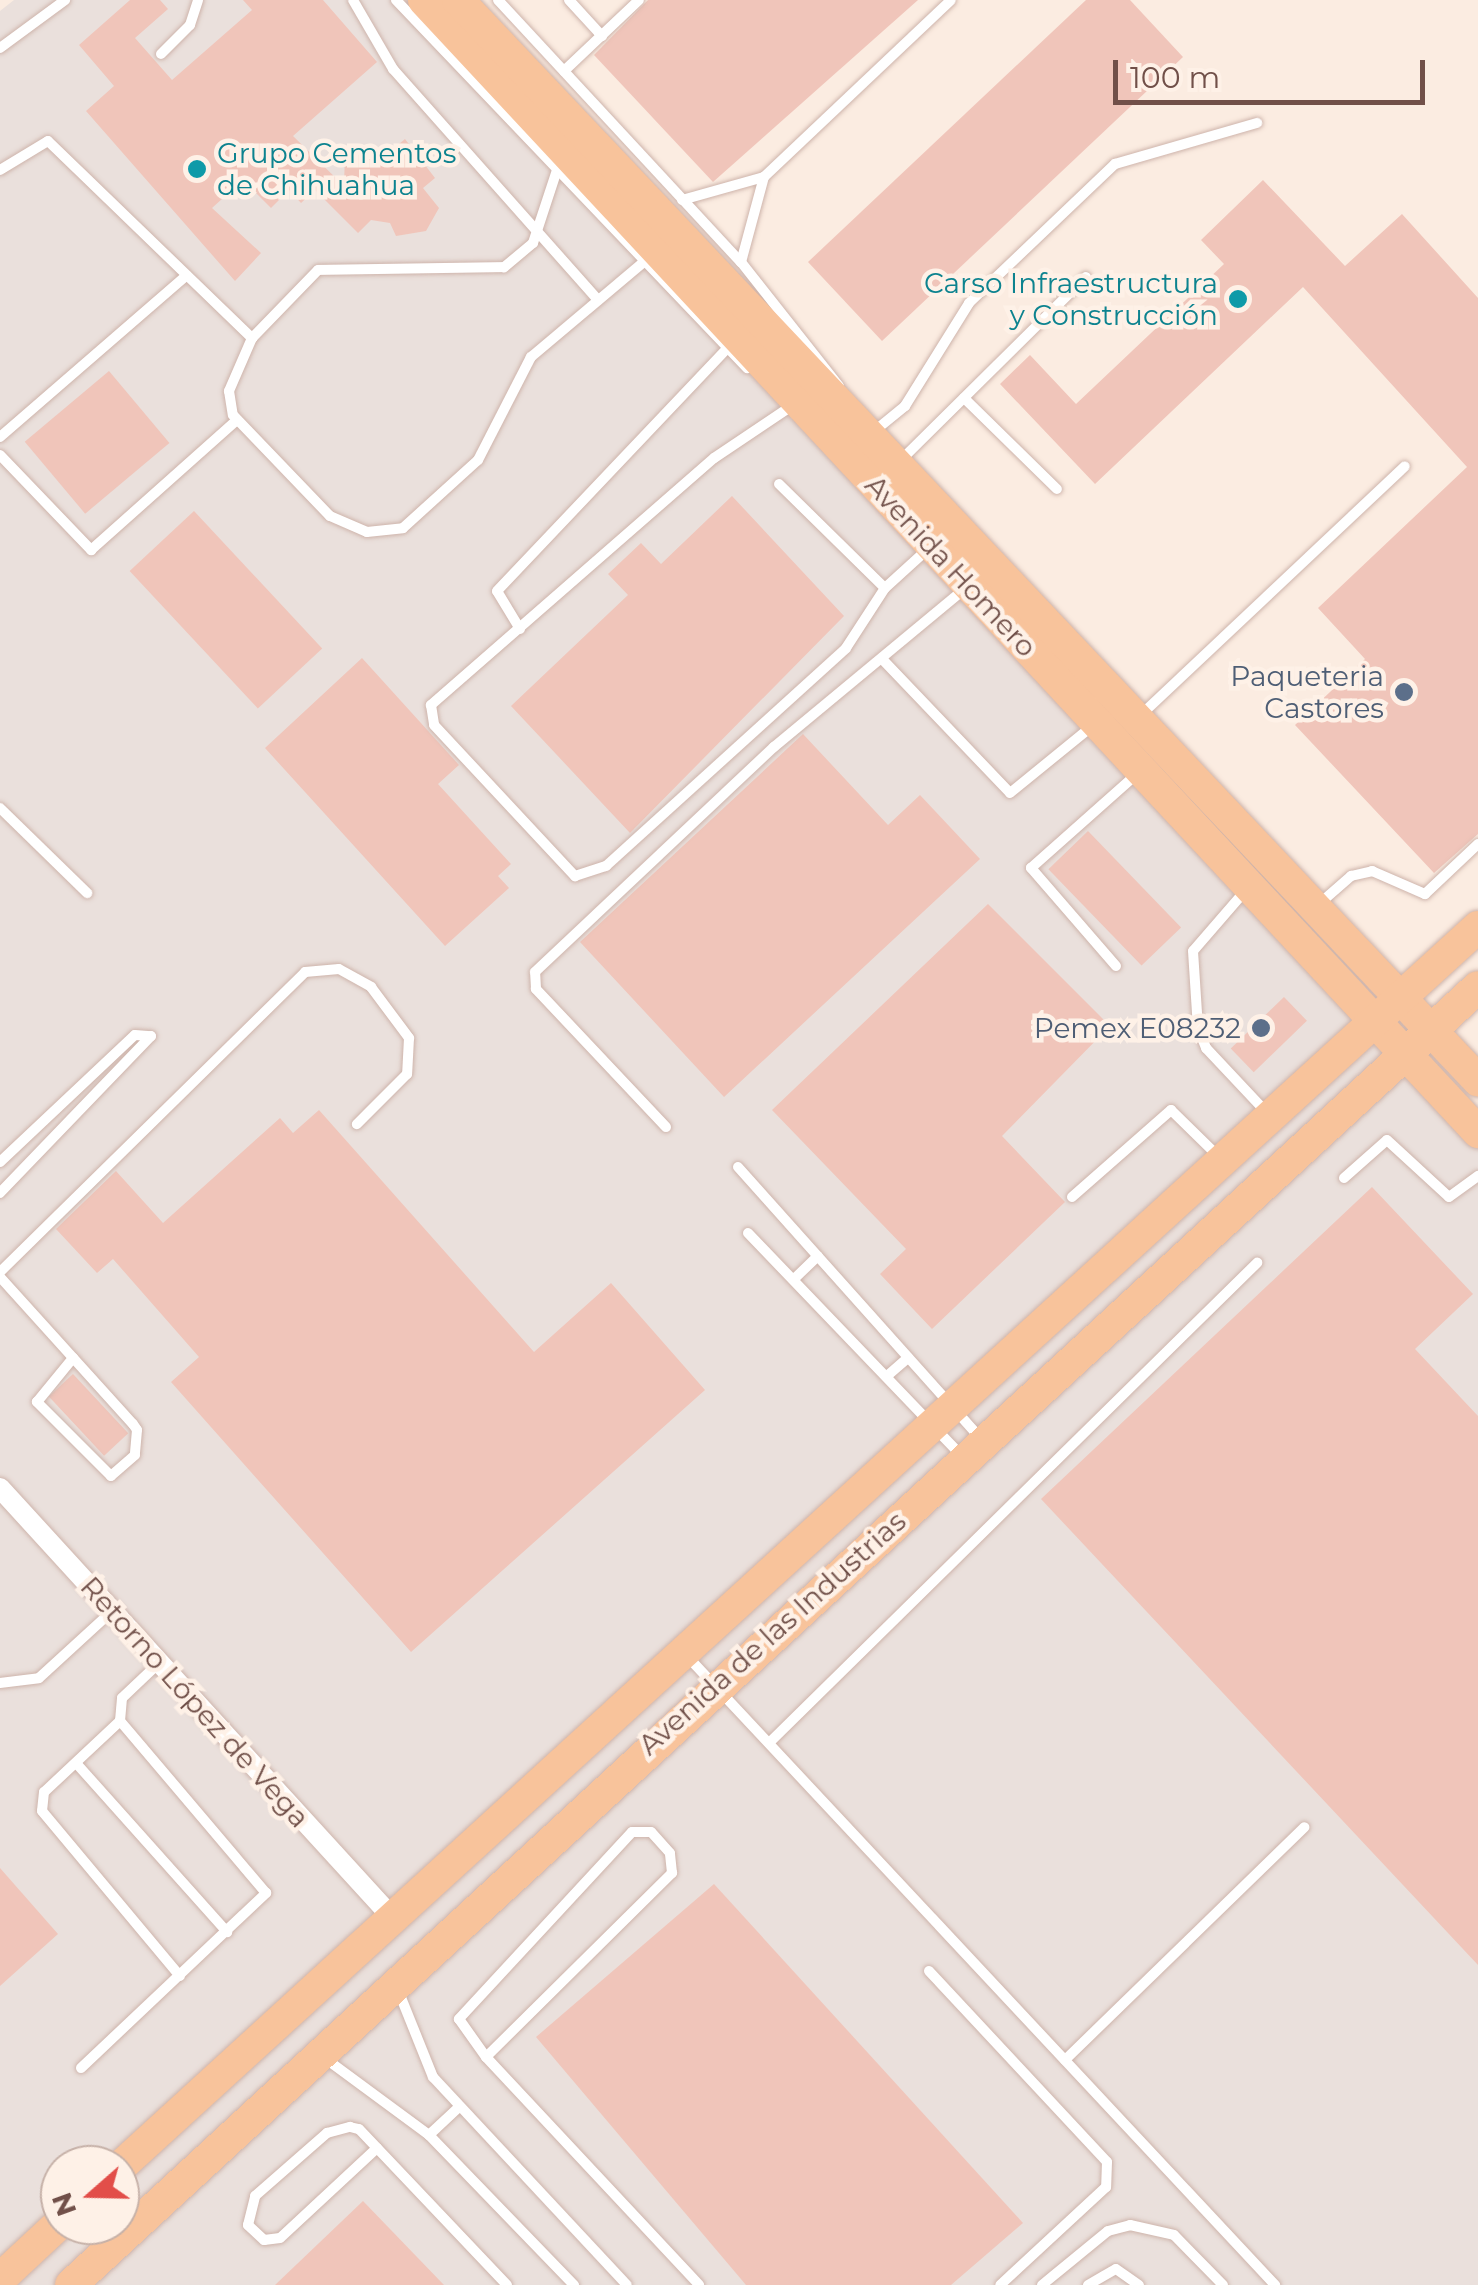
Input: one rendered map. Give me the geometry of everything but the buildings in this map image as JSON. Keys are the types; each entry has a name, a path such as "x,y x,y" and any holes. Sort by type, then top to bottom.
{"main road":[{"name":"Avenida Homero","path":"424,0 515,78 847,423 898,463 1478,1080"},
{"name":"Avenida Homero","path":"458,0 515,78"},
{"name":"Avenida Homero","path":"847,423 932,546 1478,1132"},
{"name":"Avenida de las Industrias","path":"140,2148 680,1649 1478,927"},
{"name":"Avenida de las Industrias","path":"71,2285 423,1952 1407,1057 1478,987"},
{"path":"390,1915 423,1952"},
{"path":"0,2279 40,2242"}],"street":[{"name":"Retorno López de Vega","path":"0,1488 390,1915"}],"lane":[{"path":"0,48 65,0"},
{"path":"161,54 190,25 198,0"},
{"path":"353,0 393,69 598,300"},
{"path":"396,0 726,350 794,405 847,423 905,406 969,303 1115,164 1257,123"},
{"path":"498,0 741,262 828,363 847,423"},
{"path":"569,0 602,36"},
{"path":"564,71 639,0"},
{"path":"682,200 764,177 952,0"},
{"path":"0,170 48,140 252,338"},
{"path":"557,170 538,233 504,267 318,270 252,338 229,391 238,420 330,516 368,532 403,528 478,460 531,356 644,262"},
{"path":"741,262 764,177"},
{"path":"0,437 187,275"},
{"path":"898,463 1086,278"},
{"path":"520,629 497,590 726,350"},
{"path":"964,398 1057,489"},
{"path":"794,405 714,458 431,705 430,718 580,877 606,866 846,648 885,588 932,546"},
{"path":"0,455 91,550 238,420"},
{"path":"1137,718 1405,466"},
{"path":"780,484 885,588"},
{"path":"666,1127 536,989 535,972 774,747 884,661 968,586"},
{"path":"884,661 1010,793 1096,723"},
{"path":"1116,966 1031,868 1140,771"},
{"path":"0,808 87,892"},
{"path":"1314,908 1362,873 1425,894 1478,844"},
{"path":"1249,887 1192,960 1201,1040 1269,1115"},
{"path":"73,1358 37,1402 111,1476 135,1455 137,1430 0,1274 305,972 338,968 371,988 409,1038 407,1074 357,1124"},
{"path":"0,1162 134,1035 150,1036 0,1193"},
{"path":"1072,1197 1171,1110 1220,1159"},
{"path":"1344,1178 1387,1140 1449,1197 1478,1176"},
{"path":"738,1167 908,1358 940,1413 974,1449"},
{"path":"748,1233 887,1376 940,1413 974,1449"},
{"path":"794,1279 818,1256"},
{"path":"769,1743 1257,1264"},
{"path":"887,1376 908,1358"},
{"path":"0,1683 39,1678 112,1611"},
{"path":"680,1649 1275,2285"},
{"path":"160,1662 122,1698 120,1721 44,1792 42,1811 180,1976"},
{"path":"81,2068 228,1932 265,1887 120,1721"},
{"path":"76,1762 228,1932"},
{"path":"1065,2060 1305,1827"},
{"path":"486,2056 672,1873 670,1853 651,1832 632,1832 465,2004 461,2026 486,2056 698,2285"},
{"path":"929,1971 1107,2162 1106,2187 1000,2285"},
{"path":"394,1979 421,2059 622,2283"},
{"path":"316,2053 429,2134 574,2285"},
{"path":"429,2134 460,2106"},
{"path":"377,2148 280,2238 264,2240 248,2225 246,2204 327,2133 359,2129 507,2285"},
{"path":"1042,2285 1108,2231 1130,2225 1174,2235 1223,2285"},
{"path":"1088,2285 1116,2269 1139,2285"}],"shaded area":[{"path":"14,0 402,0 1478,1142 1478,2285 0,2285 0,11"}],"place":[{"name":"Grupo Cementos de Chihuahua","path":"197,169"},
{"name":"Carso Infraestructura y Construcción","path":"1238,299"},
{"name":"Paqueteria Castores","path":"1404,692"},
{"name":"Pemex E08232","path":"1261,1028"}]}
